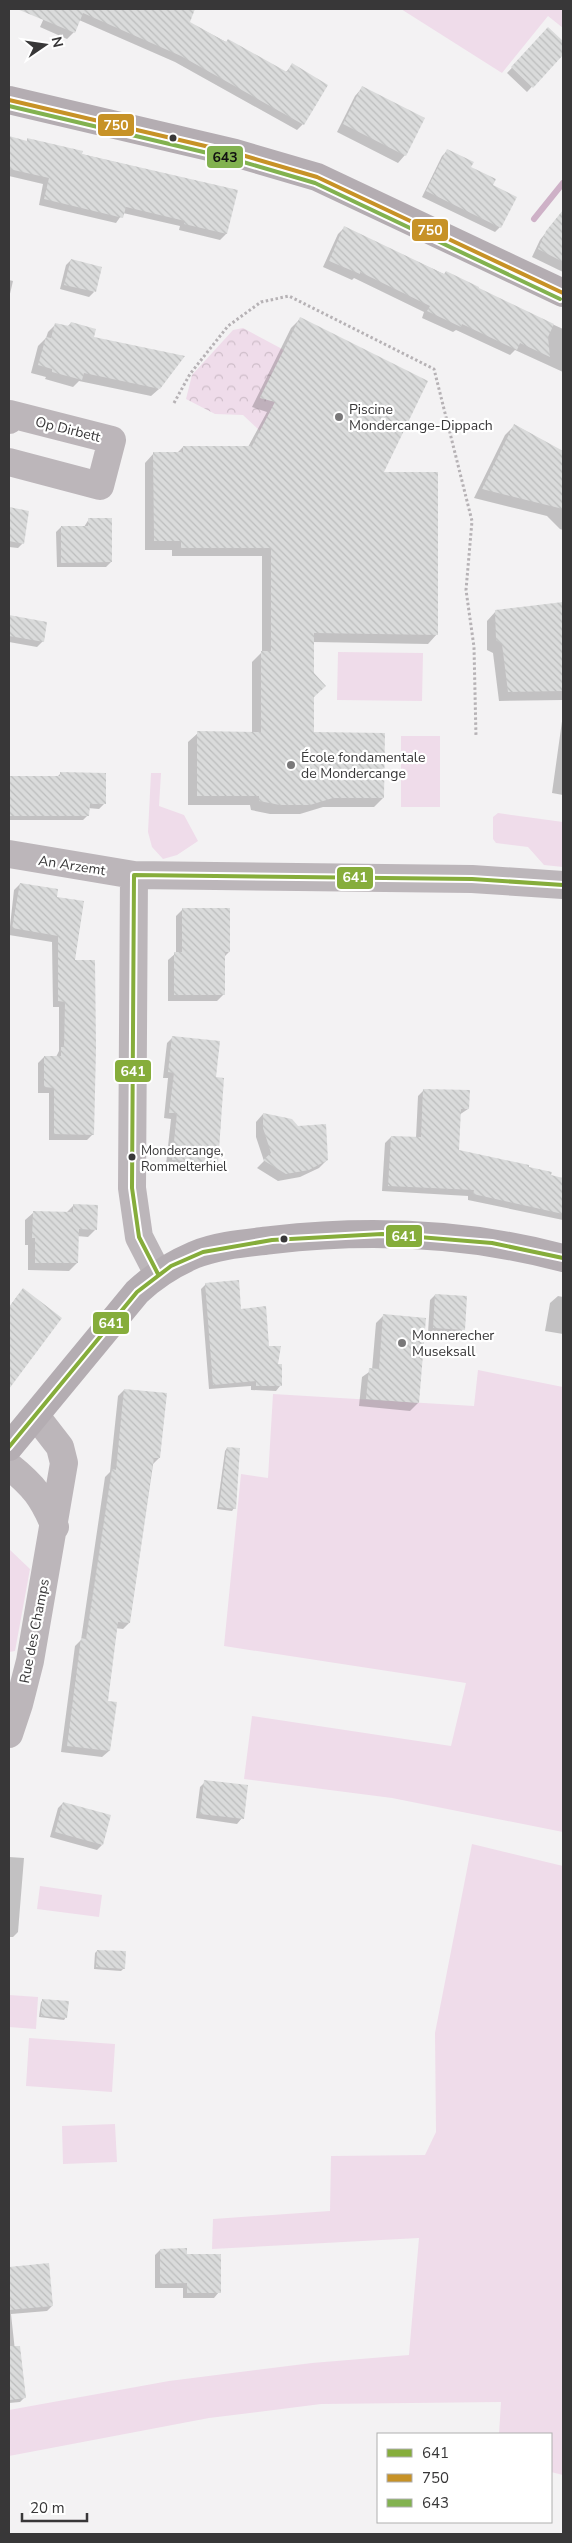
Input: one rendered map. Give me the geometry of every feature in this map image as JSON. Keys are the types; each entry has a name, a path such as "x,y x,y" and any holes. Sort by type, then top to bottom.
{"main road":[{"path":"9,100 235,153 317,177 563,293"},
{"path":"9,1447 137,1292 158,1274 196,1254 233,1245 346,1234 413,1236 482,1242 563,1258"}],"street":[{"name":"Op Dirbett","path":"9,420 10,414 112,440 100,486 9,462"},
{"name":"An Arzemt","path":"9,854 134,875 472,879 563,885"},
{"path":"134,875 132,1188 139,1237 158,1274"},
{"name":"Rue des Champs","path":"9,1734 30,1661 55,1527 64,1463 60,1447 36,1416"},
{"path":"9,1466 30,1483 45,1502 55,1527"}],"path":[{"path":"174,403 190,374 228,326 260,302 289,296 434,368 472,521 466,590 474,647 476,737"}],"green space":[{"path":"401,9 563,9 563,28 548,16 502,73"},
{"path":"243,328 284,350 260,397 275,402 260,431 243,415 215,414 186,399 192,375 233,330"},
{"path":"338,652 423,653 422,701 337,700"},
{"path":"401,736 440,736 440,807 401,807"},
{"path":"151,773 161,773 159,806 184,815 198,841 177,855 163,859 152,847 148,832"},
{"path":"498,813 563,822 563,867 544,865 528,847 496,843 493,839 493,817"},
{"path":"478,1370 563,1387 563,1832 392,1798 244,1779 252,1716 451,1746 466,1683 224,1646 241,1474 268,1478 273,1394 474,1406"},
{"path":"9,1549 30,1569 15,1651 9,1652"},
{"path":"472,1844 563,1866 563,2475 552,2472 552,2433 499,2433 501,2402 321,2404 209,2418 9,2456 9,2410 169,2381 312,2363 409,2355 419,2238 212,2249 213,2219 330,2211 331,2156 425,2155 436,2132 435,2033"},
{"path":"40,1886 102,1895 99,1917 37,1909"},
{"path":"9,1995 38,1997 36,2029 9,2027"},
{"path":"29,2038 115,2044 112,2092 26,2086"},
{"path":"115,2124 117,2162 63,2164 62,2126"}],"building":[{"path":"17,9 195,9 190,22 226,42 228,39 287,72 292,63 328,85 304,125 181,56 83,13 75,33"},
{"path":"548,27 563,41 563,55 533,88 511,67"},
{"path":"362,86 425,118 406,156 343,124"},
{"path":"9,136 27,141 27,138 83,151 82,154 238,190 227,234 184,224 185,221 126,207 123,218 44,199 49,178 9,169"},
{"path":"447,149 474,162 471,167 496,179 493,185 517,197 501,228 426,191"},
{"path":"563,210 563,262 538,249 546,231"},
{"path":"344,226 444,274 446,271 554,324 548,337 550,357 520,343 517,350 462,324 461,327 427,311 430,306 360,272 360,274 329,261"},
{"path":"71,259 102,267 96,292 64,285"},
{"path":"300,317 428,381 384,472 438,472 438,635 314,633 314,673 326,686 314,697 314,732 385,733 384,798 333,798 310,805 280,805 259,801 259,796 197,796 197,731 261,732 261,651 271,651 271,548 181,548 181,541 154,541 153,452 183,452 183,446 252,446 275,402 260,398"},
{"path":"71,322 96,329 94,337 185,356 160,389 84,373 82,380 52,372 52,369 38,365 46,337 51,338 55,323 69,326"},
{"path":"514,424 563,451 563,509 482,489"},
{"path":"9,507 29,511 24,544 9,541"},
{"path":"88,518 112,518 112,562 61,563 61,526 88,526"},
{"path":"563,602 563,691 508,692 502,644 496,640 495,610"},
{"path":"9,615 47,622 44,642 9,636"},
{"path":"60,772 106,773 106,804 90,804 89,816 9,816 9,776 60,776"},
{"path":"20,883 58,889 57,897 84,901 75,960 95,960 96,1048 94,1135 54,1134 54,1088 44,1087 44,1056 61,1056 61,1047 64,1047 65,1002 58,1001 58,936 12,928"},
{"path":"182,908 230,908 230,952 225,952 225,995 174,995 174,952 182,952"},
{"path":"172,1036 220,1041 216,1077 224,1078 218,1164 172,1160 177,1113 169,1113 174,1073 168,1072"},
{"path":"423,1089 470,1090 469,1109 461,1109 459,1150 529,1165 529,1167 552,1172 551,1175 563,1178 563,1214 473,1194 474,1190 388,1186 391,1136 421,1137"},
{"path":"263,1113 292,1119 298,1126 326,1124 328,1160 309,1170 286,1174 263,1160 271,1153 263,1128"},
{"path":"73,1204 98,1205 97,1230 79,1229 78,1263 35,1263 35,1238 32,1238 33,1211 73,1212"},
{"path":"239,1280 241,1309 266,1306 269,1346 281,1346 278,1364 282,1364 282,1386 256,1386 256,1381 213,1385 205,1283"},
{"path":"23,1288 62,1318 9,1389 9,1307"},
{"path":"435,1294 467,1296 465,1330 433,1328"},
{"name":"Monnerecher Museksall","path":"383,1314 426,1318 419,1403 366,1399 369,1368 379,1369"},
{"path":"124,1389 167,1393 160,1458 154,1458 130,1623 118,1622 108,1701 117,1702 110,1751 67,1746 81,1638 86,1639 112,1469 116,1470"},
{"path":"227,1447 240,1448 236,1509 219,1507"},
{"path":"204,1780 248,1785 244,1819 200,1814"},
{"path":"63,1802 111,1815 103,1845 55,1832"},
{"path":"97,1950 126,1951 125,1969 96,1967"},
{"path":"42,1999 69,2001 67,2018 41,2016"},
{"path":"187,2248 187,2254 221,2254 221,2293 187,2293 187,2283 160,2284 160,2249"},
{"path":"49,2263 53,2306 9,2310 9,2267"},
{"path":"9,2346 20,2346 26,2398 9,2400"}],"waterway":[{"path":"534,219 563,183"}],"transit line":[{"name":"750","path":"9,100 235,153 317,177 563,293"},
{"name":"643","path":"9,106 233,159 315,183 560,299"},
{"name":"641","path":"158,1274 139,1237 132,1188 134,875 472,879 563,885"},
{"name":"641","path":"9,1447 137,1292 171,1266 203,1252 272,1240 382,1234 492,1243 563,1258"}],"place":[{"name":"Piscine Mondercange-Dippach","path":"339,417"},
{"name":"École fondamentale de Mondercange","path":"291,765"},
{"name":"Mondercange, Rommelterhiel","path":"132,1157"},
{"name":"Monnerecher Museksall","path":"402,1343"}]}
